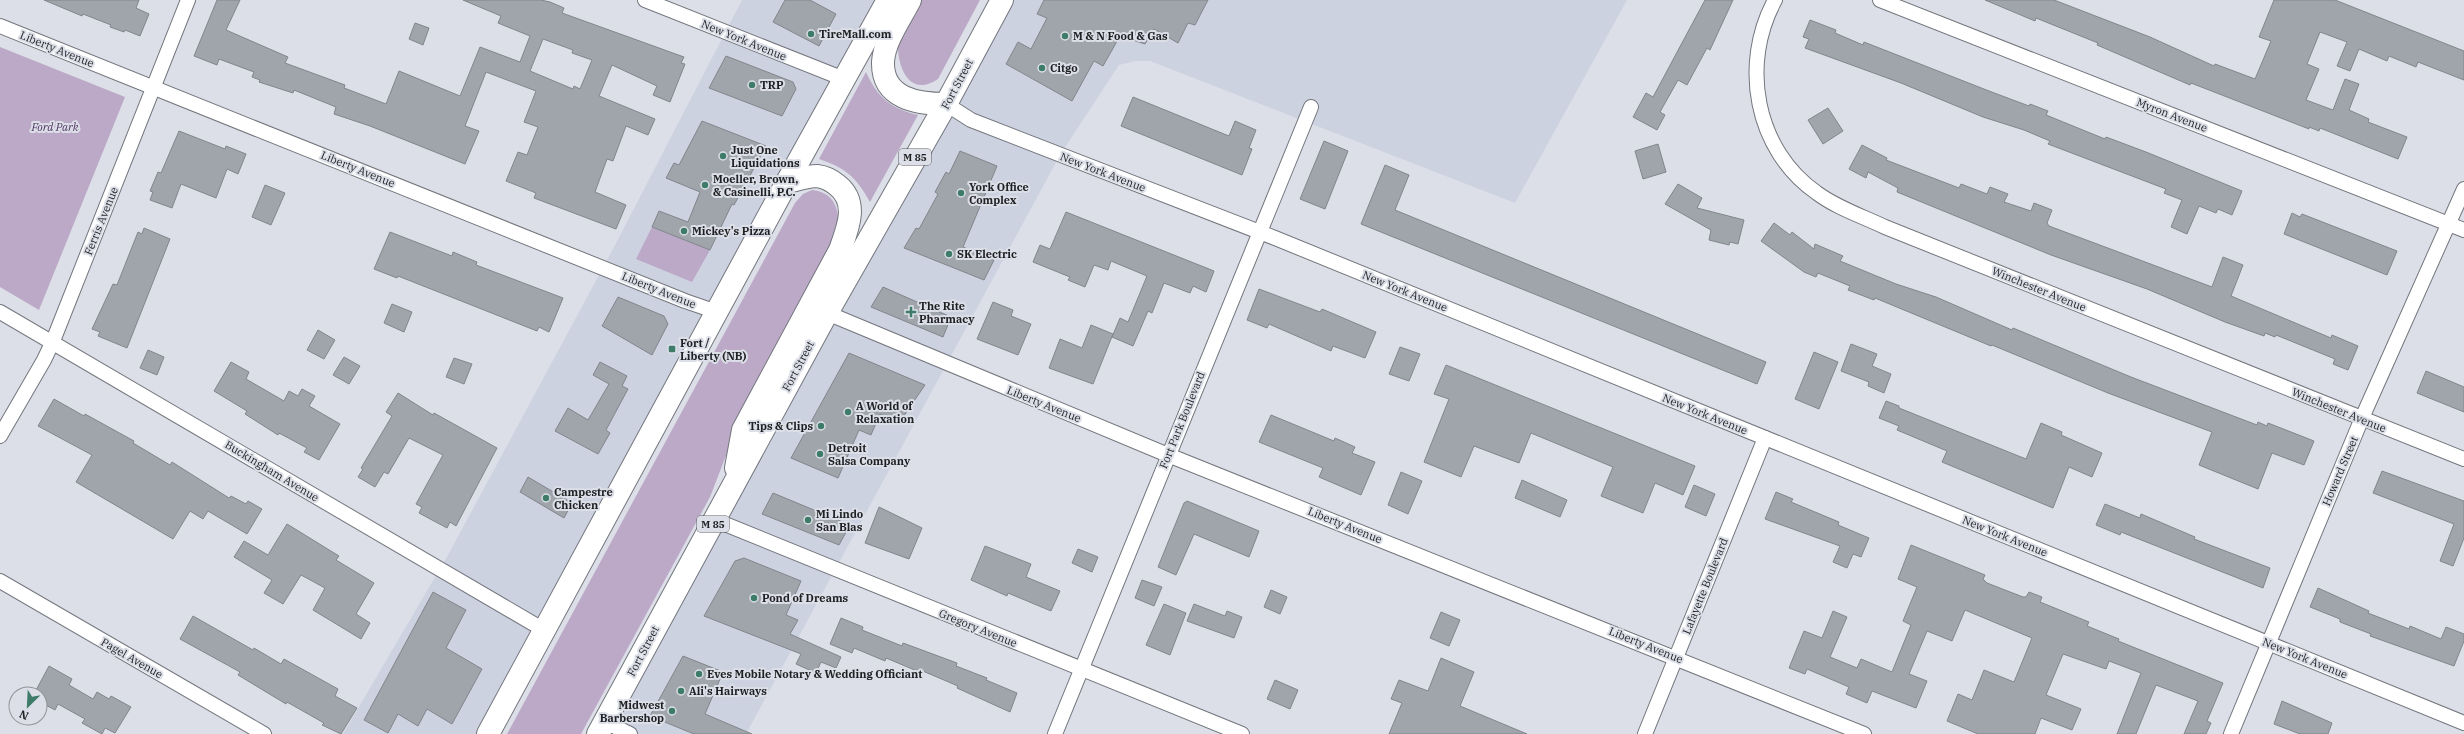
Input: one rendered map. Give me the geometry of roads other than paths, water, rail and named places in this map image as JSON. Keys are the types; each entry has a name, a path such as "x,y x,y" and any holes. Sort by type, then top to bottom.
{"main road":[{"path":"488,734 787,182 888,0"},
{"path":"910,0 889,42 883,62 886,78 894,91 905,99 926,104 946,104"},
{"name":"Fort Street","path":"601,728 827,313 946,104 1002,0"},
{"path":"735,483 743,430 840,250 850,222 850,205 842,190 829,179 816,176 787,182"}],"street":[{"name":"Ferris Avenue","path":"0,436 44,360 53,341 188,0"},
{"name":"New York Avenue","path":"645,0 844,79"},
{"name":"Winchester Avenue","path":"1775,0 1764,24 1758,47 1756,70 1758,100 1766,128 1779,154 1798,177 1815,193 1830,202 1885,227 2464,459"},
{"name":"Myron Avenue","path":"1880,0 2464,230"},
{"name":"Liberty Avenue","path":"0,26 685,302 717,312"},
{"name":"New York Avenue","path":"946,104 971,120 1260,232 2464,723"},
{"name":"Fort Park Boulevard","path":"1055,734 1311,107"},
{"name":"Howard Street","path":"2231,734 2362,418 2464,189"},
{"name":"Buckingham Avenue","path":"0,312 53,341 544,630"},
{"name":"Liberty Avenue","path":"827,313 1168,455 1864,734"},
{"name":"Lafayette Boulevard","path":"1645,734 1765,438"},
{"name":"Gregory Avenue","path":"715,520 1081,670 1242,734"},
{"name":"Pagel Avenue","path":"0,581 264,734"},
{"path":"601,728 630,734"}],"place":[{"name":"TireMall.com","path":"811,34"},
{"name":"M & N Food & Gas","path":"1065,36"},
{"name":"Citgo","path":"1042,68"},
{"name":"TRP","path":"752,85"},
{"name":"Just One Liquidations","path":"723,156"},
{"name":"Moeller, Brown, & Casinelli, P.C.","path":"705,185"},
{"name":"York Office Complex","path":"961,193"},
{"name":"Mickey's Pizza","path":"684,231"},
{"name":"SK Electric","path":"949,254"},
{"name":"The Rite Pharmacy","path":"911,312"},
{"name":"Fort / Liberty (NB)","path":"672,349"},
{"name":"A World of Relaxation","path":"848,412"},
{"name":"Tips & Clips","path":"821,426"},
{"name":"Detroit Salsa Company","path":"820,454"},
{"name":"Campestre Chicken","path":"546,498"},
{"name":"Mi Lindo San Blas","path":"808,520"},
{"name":"Pond of Dreams","path":"754,598"},
{"name":"Eves Mobile Notary & Wedding Officiant","path":"699,674"},
{"name":"Ali's Hairways","path":"681,691"},
{"name":"Midwest Barbershop","path":"672,711"}],"park label":[{"name":"Ford Park","path":"55,127"}]}
